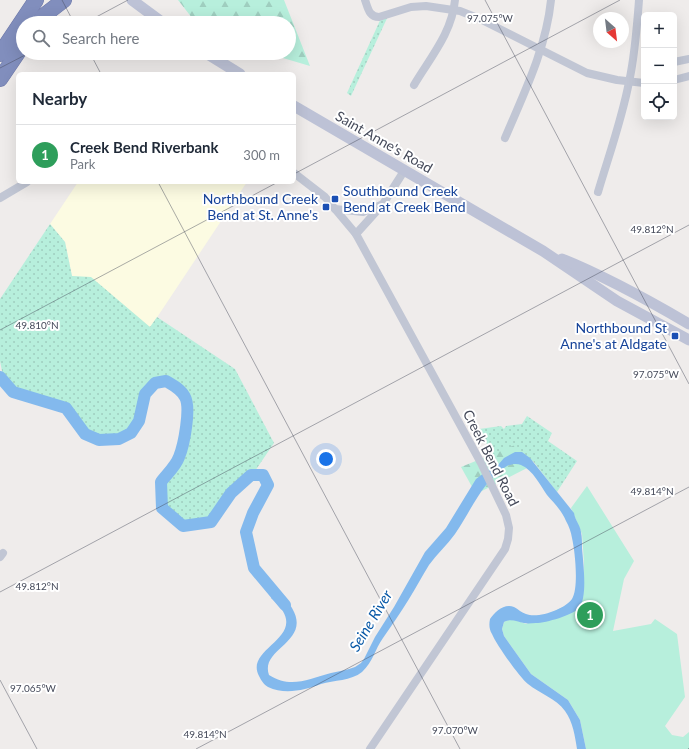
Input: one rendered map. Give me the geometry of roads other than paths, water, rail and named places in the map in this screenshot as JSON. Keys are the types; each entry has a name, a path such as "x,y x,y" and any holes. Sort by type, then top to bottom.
{"highway":[{"path":"25,16 36,0"},
{"path":"43,16 53,0"},
{"path":"45,16 64,0"},
{"path":"0,54 16,30"},
{"path":"0,79 16,55"}],"main road":[{"path":"132,0 154,16"},
{"path":"217,60 237,72"},
{"name":"Saint Anne's Road","path":"296,107 543,251 612,298 689,340"},
{"name":"Saint Anne's Road","path":"543,251 580,266 632,291 689,324"}],"street":[{"path":"365,0 370,14 375,17 411,7 426,6 460,11 480,19 587,73 617,80 641,83"},
{"path":"414,85 437,51 454,10 455,0"},
{"path":"505,138 536,65 547,26 552,0"},
{"path":"598,192 618,128 629,82 635,44 639,0"},
{"path":"677,61 689,59"},
{"path":"677,79 689,76"},
{"path":"356,234 384,204 404,170"},
{"name":"Creek Bend Road","path":"296,174 326,197 356,234 481,463 506,515 509,528 505,549 370,749"},
{"path":"0,198 24,184"},
{"path":"335,209 362,212 384,204"}],"water":[{"path":"515,452 522,452 530,458 574,513 580,527 581,534 584,588 582,603 576,611 559,618 540,623 527,623 512,620 507,621 504,622 502,629 504,636 531,674 568,700 580,720 586,749 577,749 572,724 568,715 553,699 524,681 494,639 489,625 490,619 503,607 514,607 531,615 544,614 569,603 574,594 576,569 571,534 568,525 560,510 547,495 533,474 525,467 518,464 507,466 498,472 484,488 455,534 429,565 406,604 380,642 369,664 362,672 348,679 295,691 281,691 268,687 264,684 259,676 257,666 261,657 283,632 286,622 283,611 271,598 277,590 291,607 297,620 295,631 289,640 273,656 268,665 269,675 285,681 300,682 355,667 364,659 375,637 425,552 446,528 476,479 498,465 504,458"}],"waterway":[{"name":"Seine River","path":"0,377 13,392 66,408 85,434 99,440 119,439 131,433 139,421 145,394 155,383 166,381 177,388 183,394 187,402 186,427 178,460 161,482 162,508 183,526 211,522 231,493 251,475 263,475 268,485 253,513 246,532 254,568 285,605"}],"place":[{"name":"Southbound Creek Bend at Creek Bend","path":"335,199"},
{"name":"Northbound Creek Bend at St. Anne's","path":"326,207"},
{"name":"Northbound St Anne's at Aldgate","path":"675,336"},
{"name":"Creek Bend Riverbank","path":"590,615"}]}
